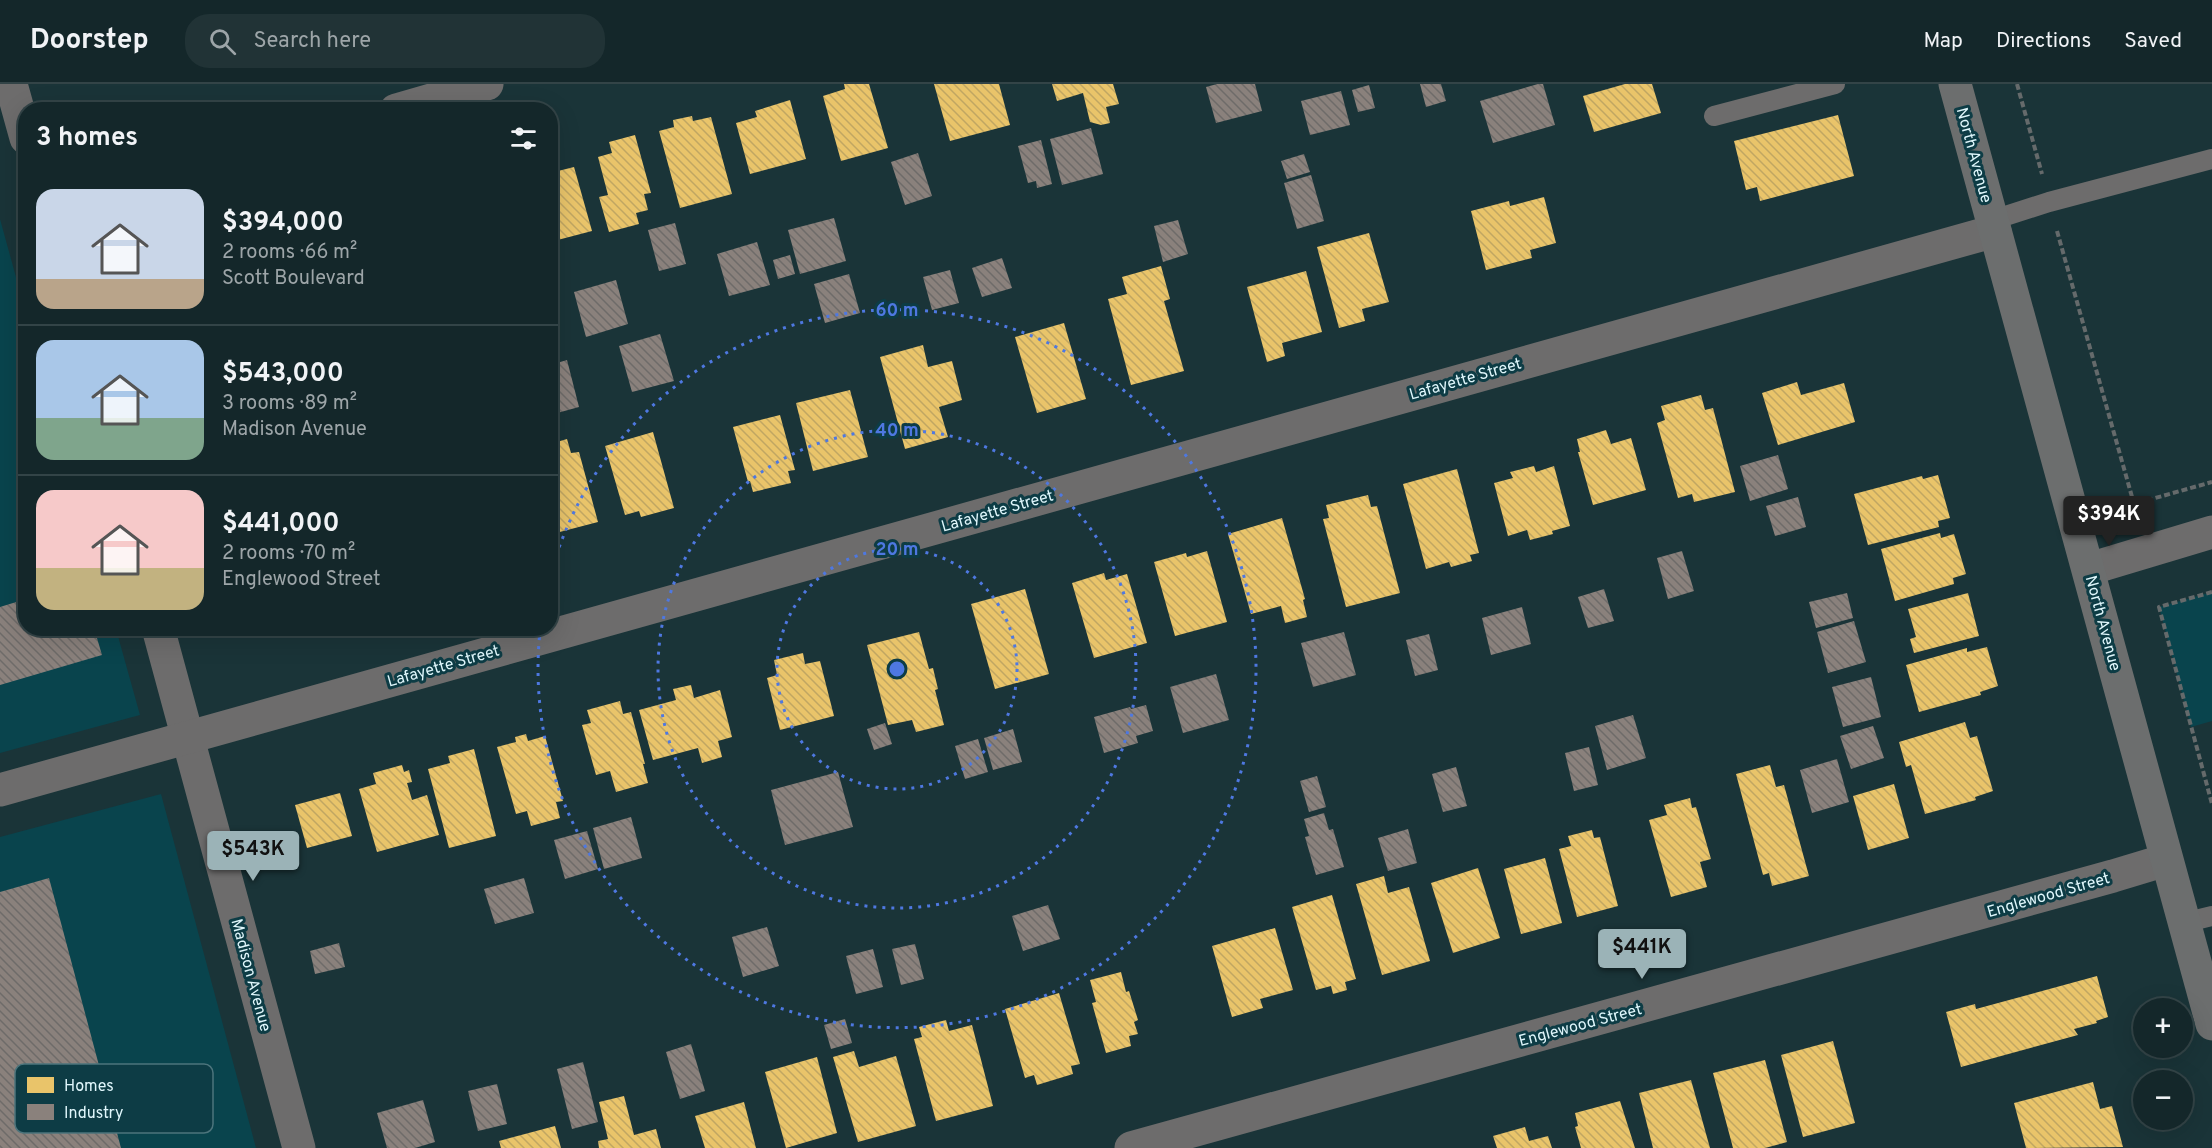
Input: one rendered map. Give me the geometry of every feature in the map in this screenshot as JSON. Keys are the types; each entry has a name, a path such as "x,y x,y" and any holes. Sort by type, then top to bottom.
{"main road":[{"name":"North Avenue","path":"1955,84 2089,569 2166,860 2198,920 2212,1024"}],"street":[{"path":"11,84 18,109"},
{"path":"424,102 488,84"},
{"name":"Lafayette Street","path":"558,632 1994,225"},
{"path":"2089,569 2212,532"},
{"name":"Madison Avenue","path":"160,636 299,1148"},
{"name":"Lafayette Street","path":"0,790 543,636"},
{"name":"Englewood Street","path":"1131,1148 2166,860"}],"lane":[{"path":"1714,116 1835,84"},
{"path":"1994,225 2049,202 2212,159"}],"path":[{"path":"2017,84 2134,504 2212,482"},
{"path":"2212,592 2159,608 2212,804"}],"shaded area":[{"path":"0,219 18,285 18,636 118,636 140,715 0,753"},
{"path":"2212,592 2212,721 2191,727 2159,607"},
{"path":"161,794 256,1148 0,1148 0,837"}],"building: Homes":[{"path":"844,84 869,84 888,148 841,161 823,96 845,89"},
{"path":"934,84 999,84 1010,125 950,141"},
{"path":"1052,84 1113,84 1119,104 1106,107 1110,123 1101,125 1090,122 1083,93 1057,101"},
{"path":"1625,84 1652,84 1661,113 1594,132 1583,96"},
{"path":"790,100 806,159 750,174 736,123 757,117 755,111"},
{"path":"1838,115 1854,176 1760,201 1757,187 1746,190 1734,141"},
{"path":"692,116 693,121 711,117 732,194 680,208 659,131 674,127 673,120"},
{"path":"635,135 651,193 644,194 648,210 636,213 639,224 609,232 599,197 608,195 598,157 612,153 609,142"},
{"path":"574,167 592,231 558,240 558,171"},
{"path":"1544,197 1556,243 1530,250 1532,258 1486,270 1471,211 1509,201 1510,206"},
{"path":"1369,233 1389,302 1362,309 1365,321 1339,328 1317,247"},
{"path":"1161,266 1170,299 1164,301 1184,371 1131,385 1108,299 1127,294 1122,277"},
{"path":"1306,271 1322,332 1282,343 1285,356 1267,362 1247,287"},
{"path":"1064,323 1086,399 1037,413 1015,337"},
{"path":"923,345 928,367 952,361 962,400 939,407 948,437 905,449 880,357"},
{"path":"1797,382 1801,395 1844,383 1855,422 1778,445 1762,393"},
{"path":"850,390 868,457 813,471 796,403"},
{"path":"1701,395 1705,410 1713,408 1735,492 1694,502 1692,494 1678,498 1657,423 1665,420 1661,406"},
{"path":"780,415 795,470 788,471 791,483 753,492 750,481 748,482 733,427"},
{"path":"1606,430 1611,444 1631,438 1646,490 1593,505 1578,452 1580,452 1577,439"},
{"path":"653,432 674,508 641,517 639,511 625,515 605,446"},
{"path":"567,439 571,453 579,452 598,522 558,532 558,442"},
{"path":"1534,466 1536,472 1554,466 1570,526 1552,531 1553,534 1530,540 1527,530 1508,536 1494,483 1513,478 1510,472"},
{"path":"1457,469 1479,553 1470,555 1472,561 1451,567 1449,562 1426,569 1403,484"},
{"path":"1938,475 1950,518 1938,521 1939,527 1868,545 1854,494 1922,476 1923,479"},
{"path":"1368,495 1371,507 1377,506 1400,593 1346,607 1323,519 1329,518 1326,505"},
{"path":"1282,518 1305,599 1303,600 1307,617 1285,623 1281,606 1251,614 1228,534"},
{"path":"1940,533 1941,538 1954,534 1966,574 1953,578 1954,584 1895,601 1881,549"},
{"path":"1207,551 1227,622 1175,636 1154,562 1186,553 1187,557"},
{"path":"1104,573 1106,580 1127,574 1147,643 1094,658 1072,583"},
{"path":"1025,589 1049,674 995,689 971,604"},
{"path":"1968,593 1979,636 1914,653 1910,639 1916,637 1908,609"},
{"path":"919,632 929,669 933,668 938,689 935,690 944,725 916,732 912,720 888,725 867,645"},
{"path":"1987,647 1998,686 1980,692 1981,695 1919,712 1906,665 1967,648 1967,652"},
{"path":"803,653 805,664 820,661 834,716 780,730 767,678 777,675 774,660"},
{"path":"691,685 694,698 720,690 732,737 718,741 722,757 702,763 698,748 653,760 639,710 676,700 673,689"},
{"path":"620,701 623,714 631,712 648,783 616,792 610,771 596,775 582,725 591,723 587,710"},
{"path":"1965,722 1970,738 1977,736 1993,791 1975,797 1976,800 1925,814 1911,765 1906,767 1899,742"},
{"path":"526,734 528,741 545,736 563,801 556,802 560,818 531,826 527,811 516,814 497,747 516,742 515,737"},
{"path":"474,749 496,836 449,848 428,769 450,763 448,756"},
{"path":"402,765 404,772 409,770 412,782 407,783 412,800 427,795 439,835 377,852 359,789 376,784 373,773"},
{"path":"1770,765 1776,787 1784,785 1809,876 1772,886 1769,873 1763,875 1736,774"},
{"path":"1894,784 1909,838 1868,850 1853,796"},
{"path":"340,793 352,836 307,848 295,805"},
{"path":"1690,798 1692,808 1696,807 1711,859 1700,862 1707,887 1671,897 1649,820 1667,815 1664,805"},
{"path":"1592,830 1594,838 1600,837 1618,906 1577,917 1559,849 1571,846 1568,836"},
{"path":"1545,858 1562,923 1521,934 1504,869"},
{"path":"1478,868 1500,938 1453,953 1431,883"},
{"path":"1384,876 1388,893 1409,887 1430,961 1382,975 1356,884"},
{"path":"1332,895 1356,979 1345,982 1347,990 1333,994 1331,986 1316,990 1292,907"},
{"path":"1275,928 1293,990 1260,999 1263,1008 1232,1017 1212,946"},
{"path":"1121,972 1126,992 1129,991 1138,1020 1134,1022 1138,1034 1129,1036 1131,1046 1106,1053 1092,1003 1096,1002 1090,980"},
{"path":"2097,976 2108,1017 2096,1021 2097,1023 2074,1029 2078,1035 1961,1067 1946,1012 1975,1004 1976,1009"},
{"path":"1059,993 1080,1064 1071,1066 1073,1074 1037,1085 1034,1075 1025,1078 1005,1009"},
{"path":"946,1020 949,1031 972,1025 993,1106 936,1121 914,1039 922,1037 919,1027"},
{"path":"1833,1041 1855,1123 1803,1137 1781,1055"},
{"path":"854,1051 859,1067 896,1056 916,1126 858,1142 833,1057"},
{"path":"817,1057 837,1133 786,1148 765,1072"},
{"path":"1765,1060 1787,1142 1765,1148 1733,1148 1713,1073"},
{"path":"1691,1080 1710,1148 1653,1148 1639,1093"},
{"path":"2093,1082 2100,1109 2112,1106 2123,1147 2026,1148 2014,1103"},
{"path":"624,1096 634,1135 656,1129 661,1148 599,1148 598,1141 608,1139 599,1102"},
{"path":"1620,1101 1635,1148 1581,1148 1575,1127 1578,1126 1575,1113"},
{"path":"744,1102 756,1148 705,1148 695,1116"},
{"path":"555,1126 561,1148 501,1148 499,1141"},
{"path":"1525,1127 1529,1141 1548,1136 1552,1148 1497,1148 1493,1136"}],"building: Industry":[{"path":"1217,84 1255,84 1262,111 1216,123 1206,87"},
{"path":"1420,84 1441,84 1446,101 1426,107"},
{"path":"1543,84 1555,125 1493,143 1480,101"},
{"path":"1369,85 1375,108 1358,112 1352,90"},
{"path":"1341,91 1350,125 1310,135 1301,101"},
{"path":"1091,128 1103,174 1062,185 1050,139"},
{"path":"1041,140 1052,184 1037,188 1036,181 1028,183 1018,146"},
{"path":"918,153 932,196 905,205 891,162"},
{"path":"1304,154 1310,172 1287,179 1281,161"},
{"path":"1311,175 1324,221 1297,229 1284,183"},
{"path":"834,218 846,261 800,274 788,230"},
{"path":"1178,220 1188,254 1163,262 1154,226"},
{"path":"675,223 686,264 659,271 648,230"},
{"path":"757,242 770,285 729,296 717,254"},
{"path":"790,255 795,274 778,279 773,260"},
{"path":"1002,258 1012,288 982,297 972,268"},
{"path":"950,270 959,303 932,310 923,277"},
{"path":"849,274 860,313 825,323 814,284"},
{"path":"616,280 628,324 586,337 574,292"},
{"path":"660,334 674,381 632,392 619,346"},
{"path":"567,360 579,407 558,413 558,363"},
{"path":"1778,455 1788,489 1750,501 1740,466"},
{"path":"1798,497 1806,527 1775,536 1766,506"},
{"path":"1682,551 1694,591 1668,599 1657,558"},
{"path":"1604,589 1614,621 1588,628 1578,597"},
{"path":"1847,593 1853,618 1816,628 1809,602"},
{"path":"18,601 18,636 96,636 102,655 0,685 0,607"},
{"path":"1522,607 1531,644 1491,655 1482,618"},
{"path":"1854,621 1866,662 1828,673 1817,632"},
{"path":"1344,632 1356,675 1313,687 1301,643"},
{"path":"1429,634 1438,670 1415,676 1406,640"},
{"path":"1216,674 1229,720 1183,733 1170,687"},
{"path":"1871,677 1881,717 1843,727 1832,687"},
{"path":"1146,705 1153,731 1136,736 1138,743 1104,753 1094,717"},
{"path":"1633,715 1646,758 1607,770 1595,726"},
{"path":"885,723 892,744 874,750 867,729"},
{"path":"1873,726 1884,758 1851,769 1840,736"},
{"path":"1013,729 1022,762 993,770 984,738"},
{"path":"978,739 988,772 965,779 955,746"},
{"path":"1589,747 1598,785 1574,791 1565,753"},
{"path":"1837,759 1849,802 1812,813 1800,770"},
{"path":"1456,767 1467,806 1443,812 1432,774"},
{"path":"838,772 853,827 785,845 771,790"},
{"path":"1317,776 1326,807 1309,812 1300,781"},
{"path":"1324,813 1329,830 1333,829 1344,867 1316,875 1305,837 1309,836 1304,819"},
{"path":"631,817 642,858 604,869 593,828"},
{"path":"1408,829 1417,863 1388,871 1378,838"},
{"path":"587,831 598,869 565,879 554,840"},
{"path":"49,878 99,1064 15,1064 15,1133 117,1133 121,1148 0,1148 0,892"},
{"path":"524,878 534,913 495,924 484,889"},
{"path":"1048,905 1060,939 1023,951 1012,916"},
{"path":"767,927 779,966 743,977 732,937"},
{"path":"339,943 345,967 315,974 310,951"},
{"path":"915,944 924,979 901,985 892,949"},
{"path":"873,949 883,987 856,994 846,956"},
{"path":"845,1019 852,1043 831,1049 824,1025"},
{"path":"691,1044 705,1091 680,1099 666,1052"},
{"path":"583,1062 598,1122 572,1129 557,1069"},
{"path":"497,1084 507,1124 478,1131 468,1091"},
{"path":"423,1100 435,1142 415,1148 387,1148 377,1113"}]}
